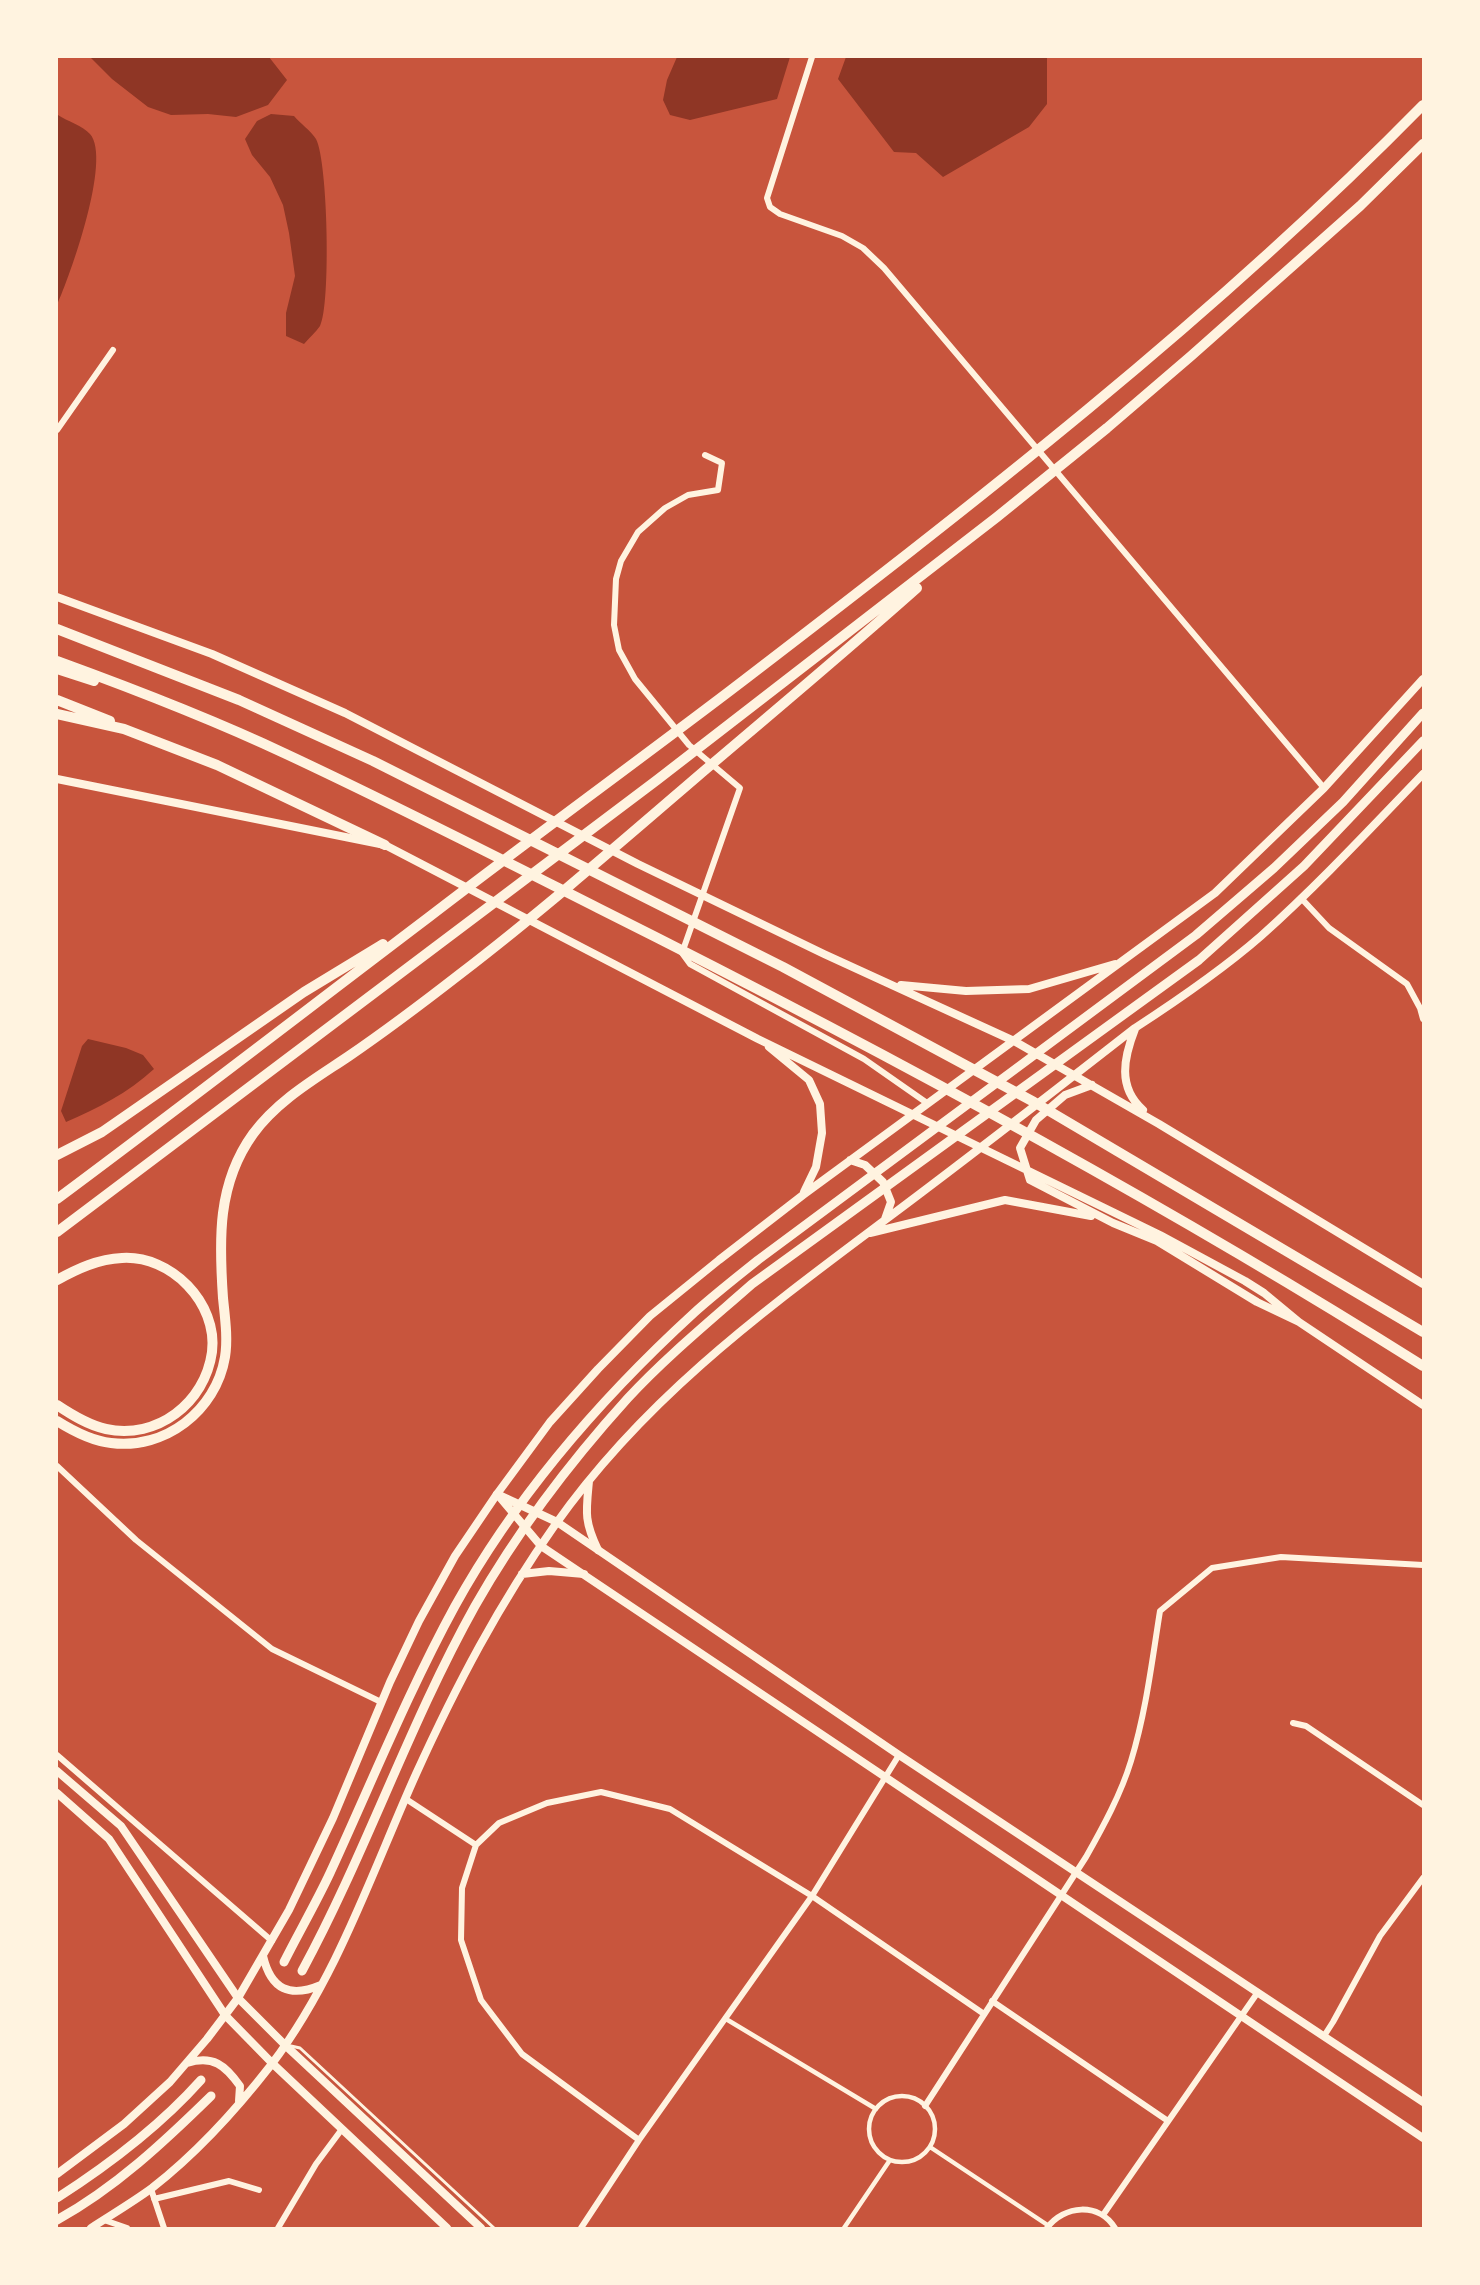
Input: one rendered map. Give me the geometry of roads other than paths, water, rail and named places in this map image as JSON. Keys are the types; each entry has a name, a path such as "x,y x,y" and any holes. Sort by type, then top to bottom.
{"highway":[{"path":"57,1199 636,762 986,491 1103,395 1276,245 1365,163 1423,105"},
{"path":"57,1232 726,728 997,517 1107,429 1191,356 1360,206 1423,144"},
{"path":"57,1421 87,1437 108,1443 128,1444 143,1443 159,1438 177,1430 192,1418 215,1387 224,1363 226,1331 220,1251 223,1208 233,1171 252,1136 282,1104 460,974 545,907 819,675 997,517"},
{"path":"57,629 239,700 384,766 783,967 1035,1102 1423,1332"},
{"path":"57,661 195,715 333,776 733,975 1128,1188 1423,1366"},
{"path":"57,669 195,715"},
{"path":"57,700 217,765 385,845"},
{"path":"57,714 124,729"},
{"path":"57,1155 102,1132 304,993 432,914"},
{"path":"57,1280 83,1266 123,1258 142,1260 161,1266 177,1276 200,1301 207,1317 212,1350 202,1384 191,1401 178,1413 162,1422 125,1431 107,1429 87,1423 57,1405"}],"main road":[{"path":"57,597 222,658 323,703 638,864 824,954 1014,1041 1160,1124 1423,1284"},
{"path":"57,2174 124,2124 170,2082 238,1998 289,1910 333,1818 381,1702 419,1621 456,1556 497,1494 550,1422 598,1369 650,1316 802,1196 1215,892 1324,788 1423,679"},
{"path":"284,1962 329,1874 411,1693 456,1605 504,1528 564,1446 626,1378 696,1311 813,1219 1196,935 1274,868 1343,802 1423,713"},
{"path":"302,1971 332,1914 422,1710 476,1605 543,1502 629,1398 752,1284 1198,960 1304,866 1423,741"},
{"path":"91,2228 151,2189 203,2143 238,2105 285,2045 321,1985 382,1858 451,1698 502,1604 557,1522 640,1422 694,1369 768,1308 1135,1028 1167,1007 1258,938 1301,898 1423,774"},
{"path":"57,779 385,845 758,1039 1183,1247 1264,1293 1299,1322 1423,1405"},
{"path":"891,983 934,990 1023,989 1063,980 1122,962"},
{"path":"1135,1028 1125,1059 1126,1083 1136,1104 1160,1124"},
{"path":"758,1039 809,1080 820,1104 822,1133 816,1167 802,1196"},
{"path":"1092,1085 1065,1095 1036,1120 1020,1148 1030,1180 1113,1222 1157,1241 1257,1302 1299,1322"},
{"path":"850,1160 865,1165 883,1182 891,1202 885,1220"},
{"path":"864,1235 1005,1200 1085,1214 1113,1222"},
{"path":"590,1481 586,1515 589,1530 598,1550"},
{"path":"522,1574 549,1571 584,1574"},
{"path":"263,1956 270,1975 281,1988 288,1991 306,1992 321,1985"},
{"path":"238,1998 285,2045 481,2228"},
{"path":"225,2014 272,2063 447,2228"},
{"path":"186,2064 199,2060 220,2064 240,2086 241,2095 238,2105"},
{"path":"57,2198 103,2168 151,2130 180,2104 201,2080"},
{"path":"57,2220 131,2169 171,2135 211,2096"}],"street":[{"path":"812,57 767,198 770,207 780,214 842,236 863,248 884,268 1324,788"},
{"path":"57,430 113,350"},
{"path":"705,456 722,463 718,490 688,495 665,508 638,532 621,561 614,596 614,624 619,650 635,679 690,745 740,788 682,953 690,964 864,1059 927,1103"},
{"path":"1301,898 1329,928 1407,984 1420,1008 1423,1019"},
{"path":"57,1467 136,1540 272,1649 381,1702"},
{"path":"497,1494 557,1522 899,1755 1076,1870 1423,2102"},
{"path":"497,1494 541,1546 1423,2138"},
{"path":"925,2106 1101,1830 1131,1762 1144,1710 1160,1611 1212,1568 1281,1557 1423,1565"},
{"path":"1293,1723 1306,1726 1423,1805"},
{"path":"57,1755 272,1941"},
{"path":"581,2228 639,2140 812,1896 899,1755"},
{"path":"57,1771 121,1826 238,1998"},
{"path":"639,2140 522,2054 481,2000 461,1940 462,1888 476,1845 499,1823 547,1803 601,1792 670,1809 812,1896 984,2014"},
{"path":"57,1793 109,1839 225,2014"},
{"path":"406,1799 476,1845"},
{"path":"1324,2036 1380,1936 1423,1878"},
{"path":"1103,2215 1258,1992"},
{"path":"992,2001 1168,2121"},
{"path":"726,2019 876,2109"},
{"path":"901,2096 912,2098 925,2106 934,2122 934,2137 930,2147 922,2156 901,2163 880,2154 873,2146 869,2135 869,2123 876,2109 889,2099 901,2096"},
{"path":"278,2228 316,2164 342,2129"},
{"path":"930,2147 1048,2227 1064,2212 1077,2209 1091,2210 1103,2215 1115,2228"},
{"path":"844,2228 890,2160"},
{"path":"154,2199 229,2181 259,2190"},
{"path":"151,2189 164,2228"},
{"path":"104,2220 127,2228"}],"lane":[{"path":"285,2045 300,2048 494,2228"}]}
